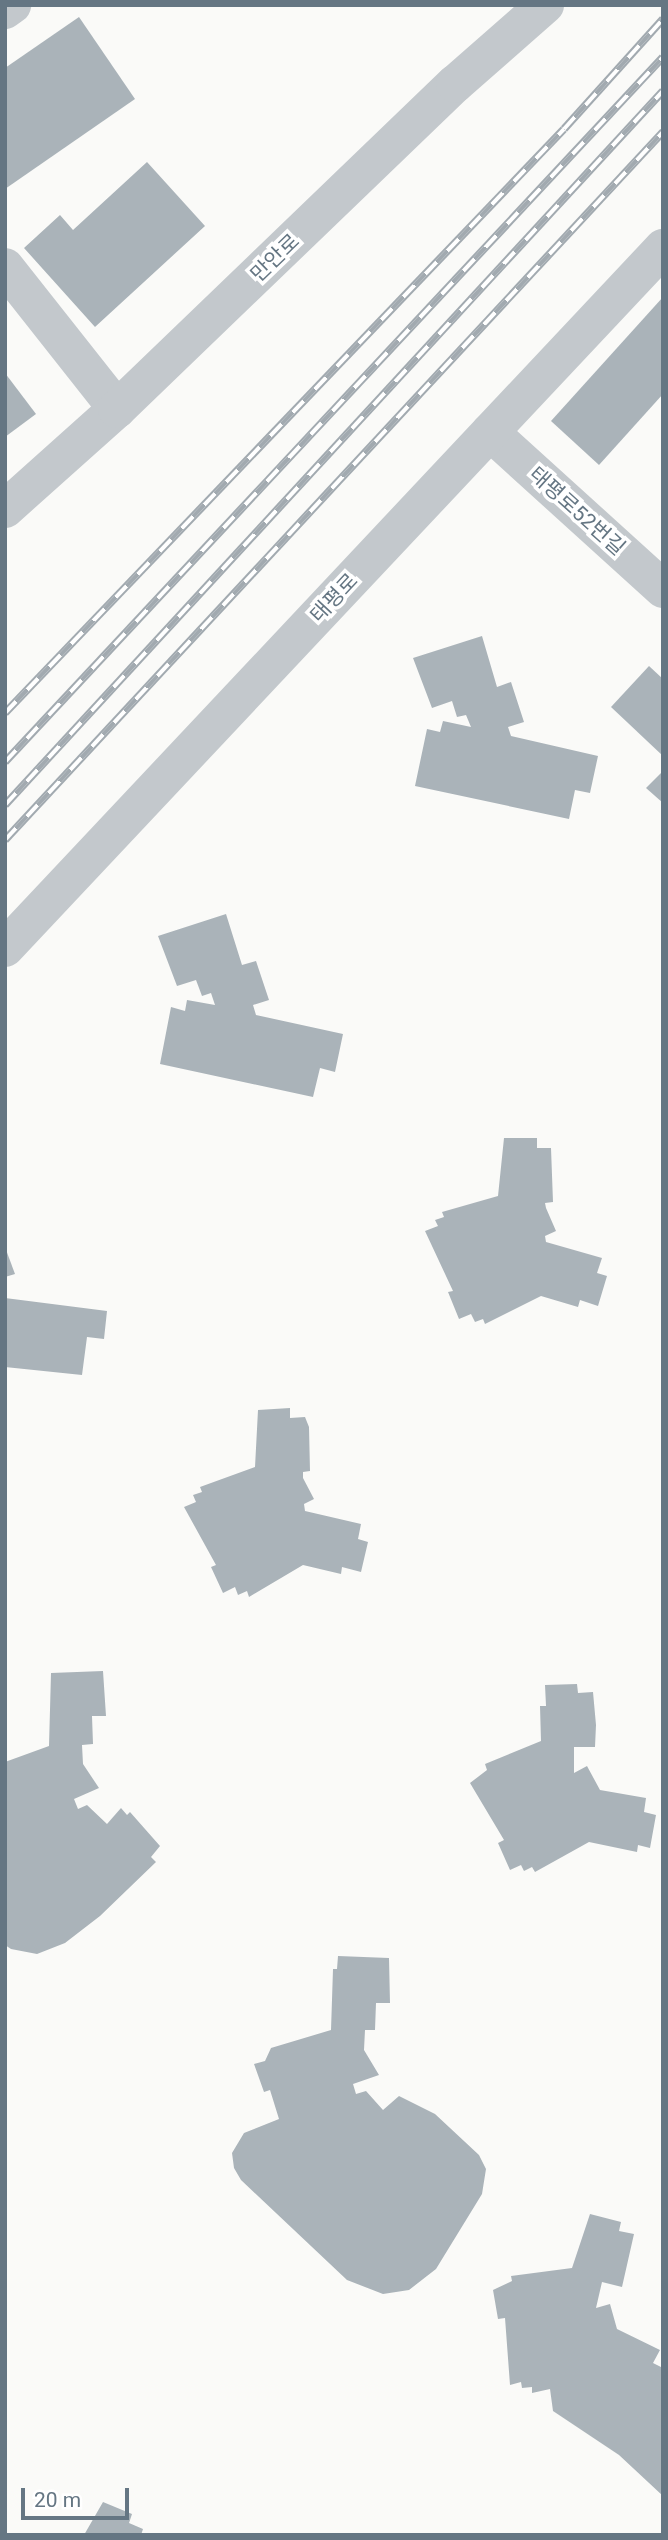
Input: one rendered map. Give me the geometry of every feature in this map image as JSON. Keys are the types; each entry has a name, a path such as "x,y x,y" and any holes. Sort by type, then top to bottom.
{"street":[{"path":"5,10 12,5"},
{"name":"만안로","path":"5,509 117,409 455,84 545,5"},
{"name":"태평로","path":"5,948 663,248"},
{"path":"5,267 117,409"},
{"name":"태평로52번길","path":"490,432 663,589"}],"building":[{"path":"79,17 135,99 5,189 5,68"},
{"path":"147,162 205,226 95,327 24,248 60,215 73,230"},
{"path":"663,297 663,394 599,465 551,421"},
{"path":"5,373 36,414 5,437"},
{"path":"482,636 497,687 511,682 524,722 508,727 511,736 598,756 590,793 575,790 569,819 415,786 427,729 440,732 443,721 471,727 466,715 457,717 452,701 432,708 413,658"},
{"path":"649,666 663,679 663,756 611,707"},
{"path":"663,771 663,803 646,788"},
{"path":"226,914 242,965 256,961 269,1000 253,1005 256,1015 343,1034 335,1072 320,1068 313,1097 160,1064 171,1007 185,1011 187,1000 215,1005 211,993 202,996 196,980 177,986 158,936"},
{"path":"504,1138 537,1138 537,1148 551,1148 553,1202 545,1203 556,1231 545,1236 546,1242 602,1258 597,1273 607,1276 598,1306 580,1300 578,1307 541,1296 485,1324 483,1319 475,1322 471,1314 459,1319 448,1292 453,1291 425,1231 438,1226 435,1220 444,1217 442,1212 498,1196"},
{"path":"5,1247 15,1274 5,1277"},
{"path":"5,1298 107,1311 104,1339 87,1337 82,1375 5,1367"},
{"path":"290,1408 290,1418 305,1417 309,1427 310,1471 303,1472 303,1478 314,1499 304,1504 305,1511 361,1524 358,1539 368,1542 361,1572 342,1567 341,1574 303,1565 249,1597 247,1591 238,1595 235,1587 223,1593 211,1567 216,1565 184,1507 196,1502 193,1495 202,1492 200,1487 255,1467 258,1410"},
{"path":"103,1671 106,1716 92,1716 93,1744 82,1745 83,1764 99,1788 74,1799 78,1809 87,1805 107,1824 121,1808 127,1815 130,1812 160,1846 151,1857 156,1862 100,1916 65,1943 37,1954 11,1949 5,1945 5,1762 49,1746 51,1673"},
{"path":"577,1684 578,1693 593,1692 596,1725 595,1747 574,1747 574,1773 587,1766 600,1790 646,1798 644,1812 656,1815 650,1848 638,1845 637,1852 589,1842 535,1872 532,1867 524,1871 521,1865 510,1870 498,1843 504,1840 470,1783 487,1770 485,1764 541,1741 540,1706 546,1706 545,1685"},
{"path":"338,1956 389,1958 390,2003 376,2003 375,2030 365,2030 364,2050 379,2075 353,2084 356,2094 366,2091 383,2110 399,2096 435,2114 479,2155 486,2169 482,2194 436,2269 409,2290 383,2294 347,2280 241,2180 234,2168 232,2153 244,2133 279,2119 270,2090 264,2092 254,2064 265,2061 271,2048 331,2030 333,1969 337,1969"},
{"path":"590,2214 621,2222 619,2231 634,2234 622,2287 602,2282 596,2308 610,2304 617,2329 660,2350 653,2363 663,2368 663,2496 619,2455 553,2411 550,2389 532,2393 532,2387 522,2388 521,2382 510,2385 505,2318 498,2319 493,2290 512,2281 511,2276 572,2268"},
{"path":"103,2502 132,2514 129,2523 143,2529 141,2535 84,2535"}],"railway":[{"path":"5,713 564,129 663,19"},
{"path":"5,762 663,57"},
{"path":"5,805 663,91"},
{"path":"5,840 663,132"}]}
